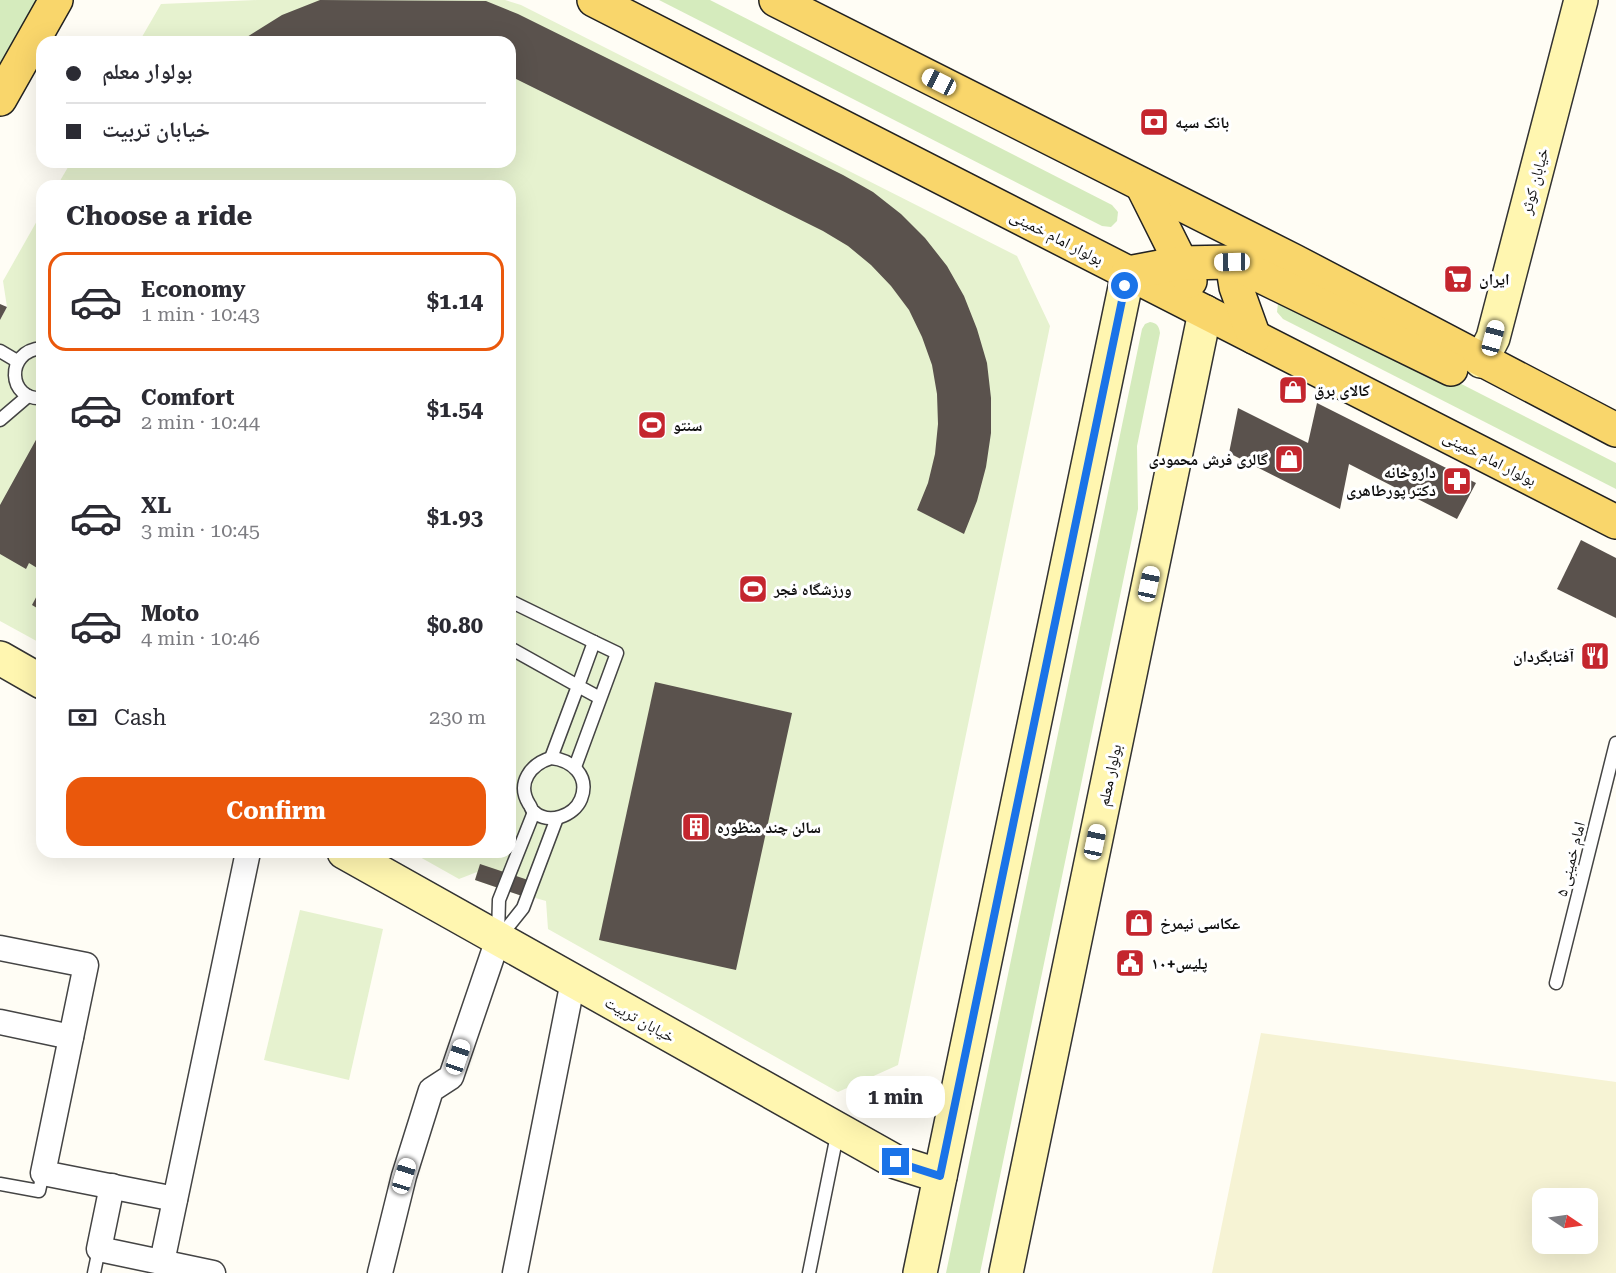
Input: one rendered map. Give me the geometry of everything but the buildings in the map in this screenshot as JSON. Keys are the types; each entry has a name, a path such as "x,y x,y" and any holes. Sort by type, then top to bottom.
{"main road":[{"path":"0,99 56,0"},
{"name":"بولوار امام خمینی","path":"594,0 1616,522"},
{"path":"776,0 1294,261 1481,361 1616,429"},
{"name":"خیابان کوثر","path":"1481,361 1493,338 1581,0"},
{"path":"1142,185 1205,312"},
{"path":"920,1273 1128,273 1180,262 1232,262 1616,450"},
{"path":"1232,262 1236,287 1254,337"},
{"name":"بولوار معلم","path":"1006,1273 1205,312"},
{"path":"1,662 36,679"},
{"name":"خیابان تربیت","path":"355,858 896,1162 940,1176"}],"street":[{"path":"162,1262 247,858"},
{"path":"380,1273 404,1176 431,1090 451,1077 498,939"},
{"path":"0,948 86,965 43,1173 175,1199"},
{"path":"516,1273 573,981"},
{"path":"0,1022 71,1036"},
{"path":"112,1186 99,1249 213,1273"}],"lane":[{"path":"36,348 24,353 17,361 15,370 15,381 20,389 27,396 36,397"},
{"path":"0,351 17,361"},
{"path":"0,420 27,396"},
{"path":"516,604 617,653 575,767"},
{"path":"551,758 594,642"},
{"path":"516,651 600,698"},
{"name":"امام خمینی ۵","path":"1556,983 1616,742"},
{"path":"551,758 568,761 575,767 584,787 582,798 576,808 567,815 556,818 534,812 526,799 524,789 526,777 532,768 541,761 551,758"},
{"path":"516,857 534,812"},
{"path":"498,939 523,908 556,818"},
{"path":"498,939 499,900 516,858"},
{"path":"808,1273 838,1130"},
{"path":"0,1184 39,1191 43,1173"},
{"path":"94,1273 99,1249"}],"shaded area":[{"path":"1261,1033 1616,1082 1616,1273 1212,1273"}],"green space":[{"path":"0,0 36,0 0,64"},
{"name":"ورزشگاه فجر","path":"257,0 505,0 521,5 1017,256 1050,326 898,1065 838,1092 548,929 546,901 532,897 531,899 475,880 477,872 459,879 422,858 516,858 516,180 60,180 68,168 516,168 516,36 142,36 161,4"},
{"path":"659,0 710,0 1112,205 1118,212 1117,221 1111,227 1102,226"},
{"path":"36,223 36,641 0,621 0,320 7,307 3,281"},
{"path":"1293,298 1616,463 1616,489 1283,319 1277,312 1278,303 1280,300"},
{"path":"1150,322 1157,325 1160,333 1137,446 1138,509 980,1273 946,1273 1142,329"},
{"path":"300,910 383,929 349,1080 264,1060"}],"place":[{"name":"بانک سپه","path":"1154,122"},
{"name":"ایران","path":"1458,279"},
{"name":"کالای برق","path":"1293,390"},
{"name":"سنتو","path":"652,425"},
{"name":"گالری فرش محمودی","path":"1289,459"},
{"name":"داروخانه دکتر پورطاهری","path":"1457,481"},
{"name":"ورزشگاه فجر","path":"753,589"},
{"name":"آفتابگردان","path":"1595,656"},
{"name":"سالن چند منظوره","path":"696,827"},
{"name":"عکاسی نیمرخ","path":"1139,923"},
{"name":"پلیس+۱۰","path":"1130,963"}],"route":[{"path":"896,1162 940,1176 1125,286"}]}
